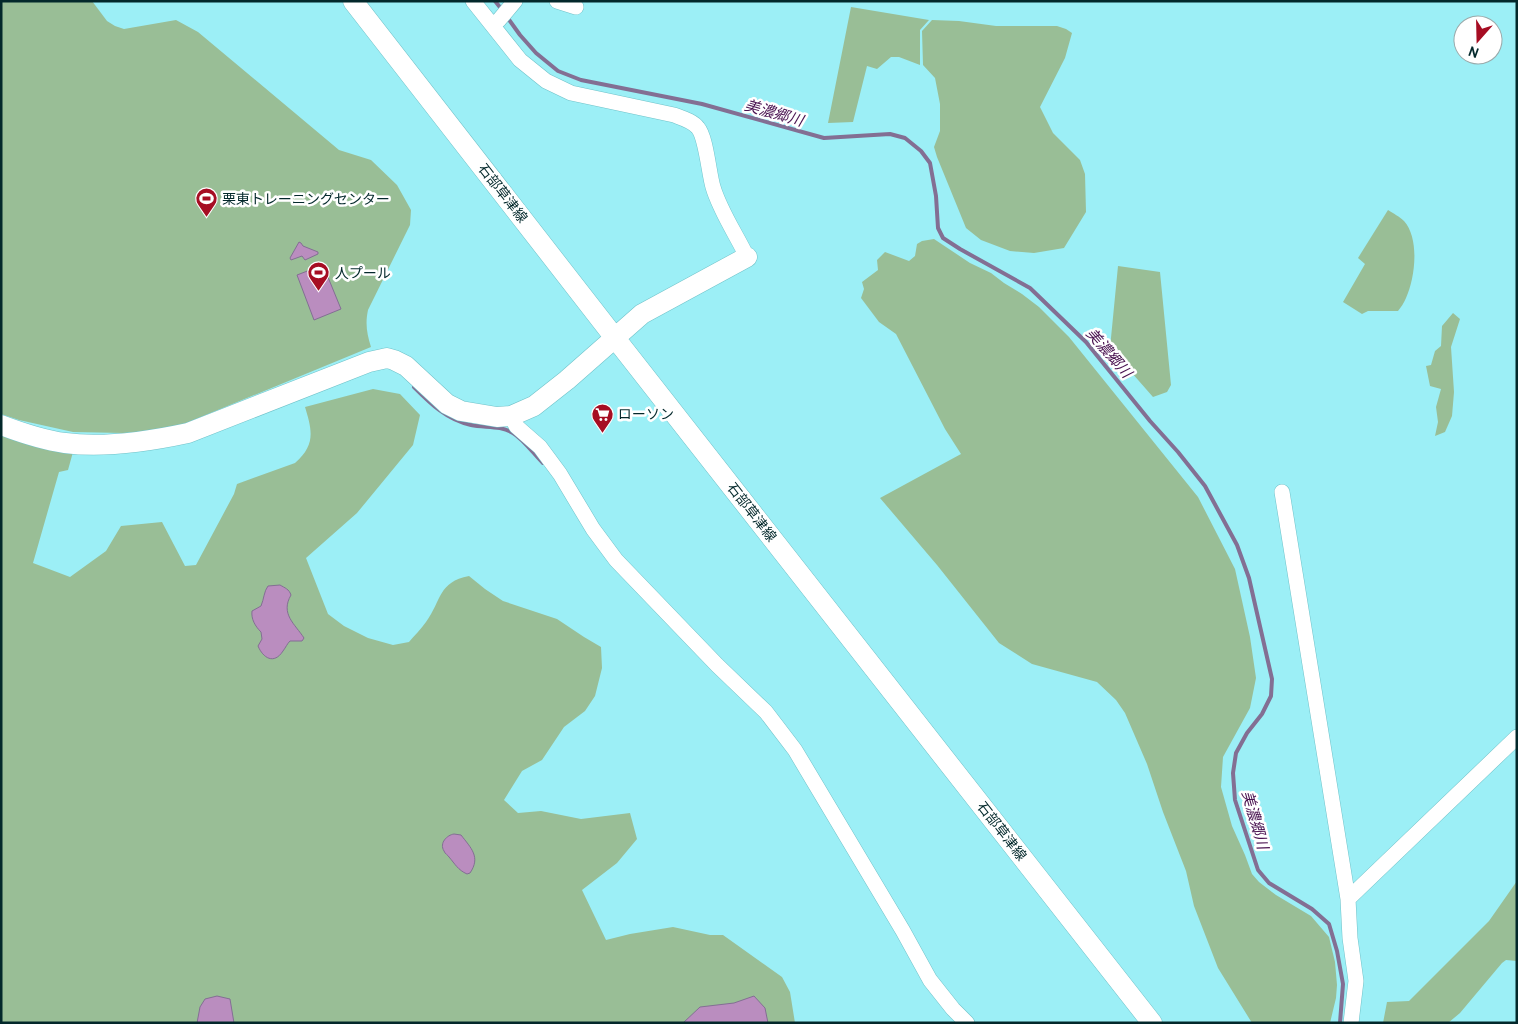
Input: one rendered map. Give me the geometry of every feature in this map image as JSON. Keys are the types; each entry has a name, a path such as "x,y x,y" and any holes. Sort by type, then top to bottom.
{"main road":[{"name":"石部草津線","path":"353,1 1152,1023"},
{"path":"1,425 28,435 63,443 81,444 161,439 188,433 369,362 387,358 406,366 447,404 461,411 496,417 511,416 534,406 567,380 642,314 747,257"}],"street":[{"path":"473,1 496,23 520,60 546,81 571,93 674,115 703,124 717,196 747,257"},
{"path":"556,1 576,7"},
{"path":"496,23 513,4"},
{"path":"511,416 516,426 540,447 560,474 593,529 616,560 766,712 796,750 930,980 967,1023"},
{"path":"1282,492 1348,899 1350,938 1356,981 1351,1023"},
{"path":"1348,899 1517,737"}],"green space":[{"name":"栗東トレーニングセンター","path":"1,1 92,1 107,21 124,29 176,20 198,32 339,150 371,160 397,185 411,210 410,225 368,310 367,329 371,347 179,426 152,431 123,433 73,432 1,414"},
{"path":"851,7 929,20 920,30 920,65 899,57 891,57 877,69 867,66 853,122 828,123"},
{"path":"932,20 959,21 996,26 1057,26 1072,33 1065,58 1040,107 1053,133 1080,160 1085,174 1086,212 1064,248 1034,253 1010,251 981,240 966,228 934,147 940,131 940,104 935,78 923,65 922,31"},
{"path":"1388,210 1404,221 1409,229 1414,248 1412,280 1405,300 1398,311 1368,311 1362,314 1343,302 1365,264 1358,258"},
{"path":"934,239 1022,294 1039,307 1069,337 1198,497 1235,569 1250,637 1256,678 1250,708 1223,757 1221,787 1232,826 1252,874 1276,895 1311,916 1329,937 1335,962 1337,985 1330,1023 1252,1023 1218,968 1194,906 1186,871 1147,764 1125,713 1116,700 1097,682 1032,664 999,643 937,565 880,498 961,454 945,429 896,334 879,322 861,298 864,289 862,282 878,270 877,260 885,252 909,261 915,256 917,244"},
{"path":"1118,266 1160,272 1171,385 1167,392 1153,397 1110,348"},
{"path":"1453,313 1460,319 1451,347 1454,392 1452,416 1445,432 1435,436 1438,422 1436,407 1441,389 1430,386 1426,366 1431,365 1435,351 1441,346 1442,326"},
{"path":"373,389 400,394 420,415 413,445 357,513 306,558 328,614 344,626 368,638 393,645 409,642 426,622 446,587 459,579 469,576 503,601 557,619 601,647 602,668 595,696 585,711 564,727 542,760 522,771 504,800 518,813 541,811 581,819 630,813 637,839 617,863 582,890 606,940 673,927 710,935 723,935 782,977 790,992 795,1023 1,1023 1,433 73,452 68,470 59,472 33,563 70,577 106,551 121,526 162,522 185,566 196,565 234,494 237,484 295,463 302,456 310,437 305,407"},
{"path":"1517,881 1517,961 1506,960 1502,963 1460,1013 1448,1023 1383,1023 1387,1002 1409,1001 1489,921"}],"shaded area":[{"path":"299,242 303,246 318,252 318,254 305,260 302,256 291,260 290,258"},
{"name":"人プール","path":"323,265 341,309 314,320 297,275"},
{"path":"280,585 287,589 291,595 287,608 288,613 304,638 302,641 290,641 280,655 272,659 266,657 258,646 262,639 261,632 254,622 252,611 261,606 268,586"},
{"path":"454,834 461,835 475,857 470,873 467,874 459,869 445,853 442,845 443,842"},
{"path":"217,996 230,999 234,1023 197,1023 200,1007 205,999"},
{"path":"754,996 765,1008 768,1023 683,1023 700,1007 734,1003"}],"waterway":[{"name":"美濃郷川","path":"495,1 503,11"},
{"name":"美濃郷川","path":"507,17 536,53 558,71 581,80 702,104 824,138 890,134 905,138 921,151 930,163 936,196 938,228 943,238 1030,288 1086,342 1150,421 1178,452 1205,486 1237,545 1249,578 1272,679 1271,696 1262,714 1247,733 1236,753 1233,773 1235,800 1258,870 1269,883 1312,909 1329,924 1337,951 1343,984 1340,1023"},
{"path":"414,387 433,405 462,423 508,430 525,443 543,463"}],"place":[{"name":"栗東トレーニングセンター","path":"206,218"},
{"name":"人プール","path":"319,292"},
{"name":"ローソン","path":"602,433"}]}
